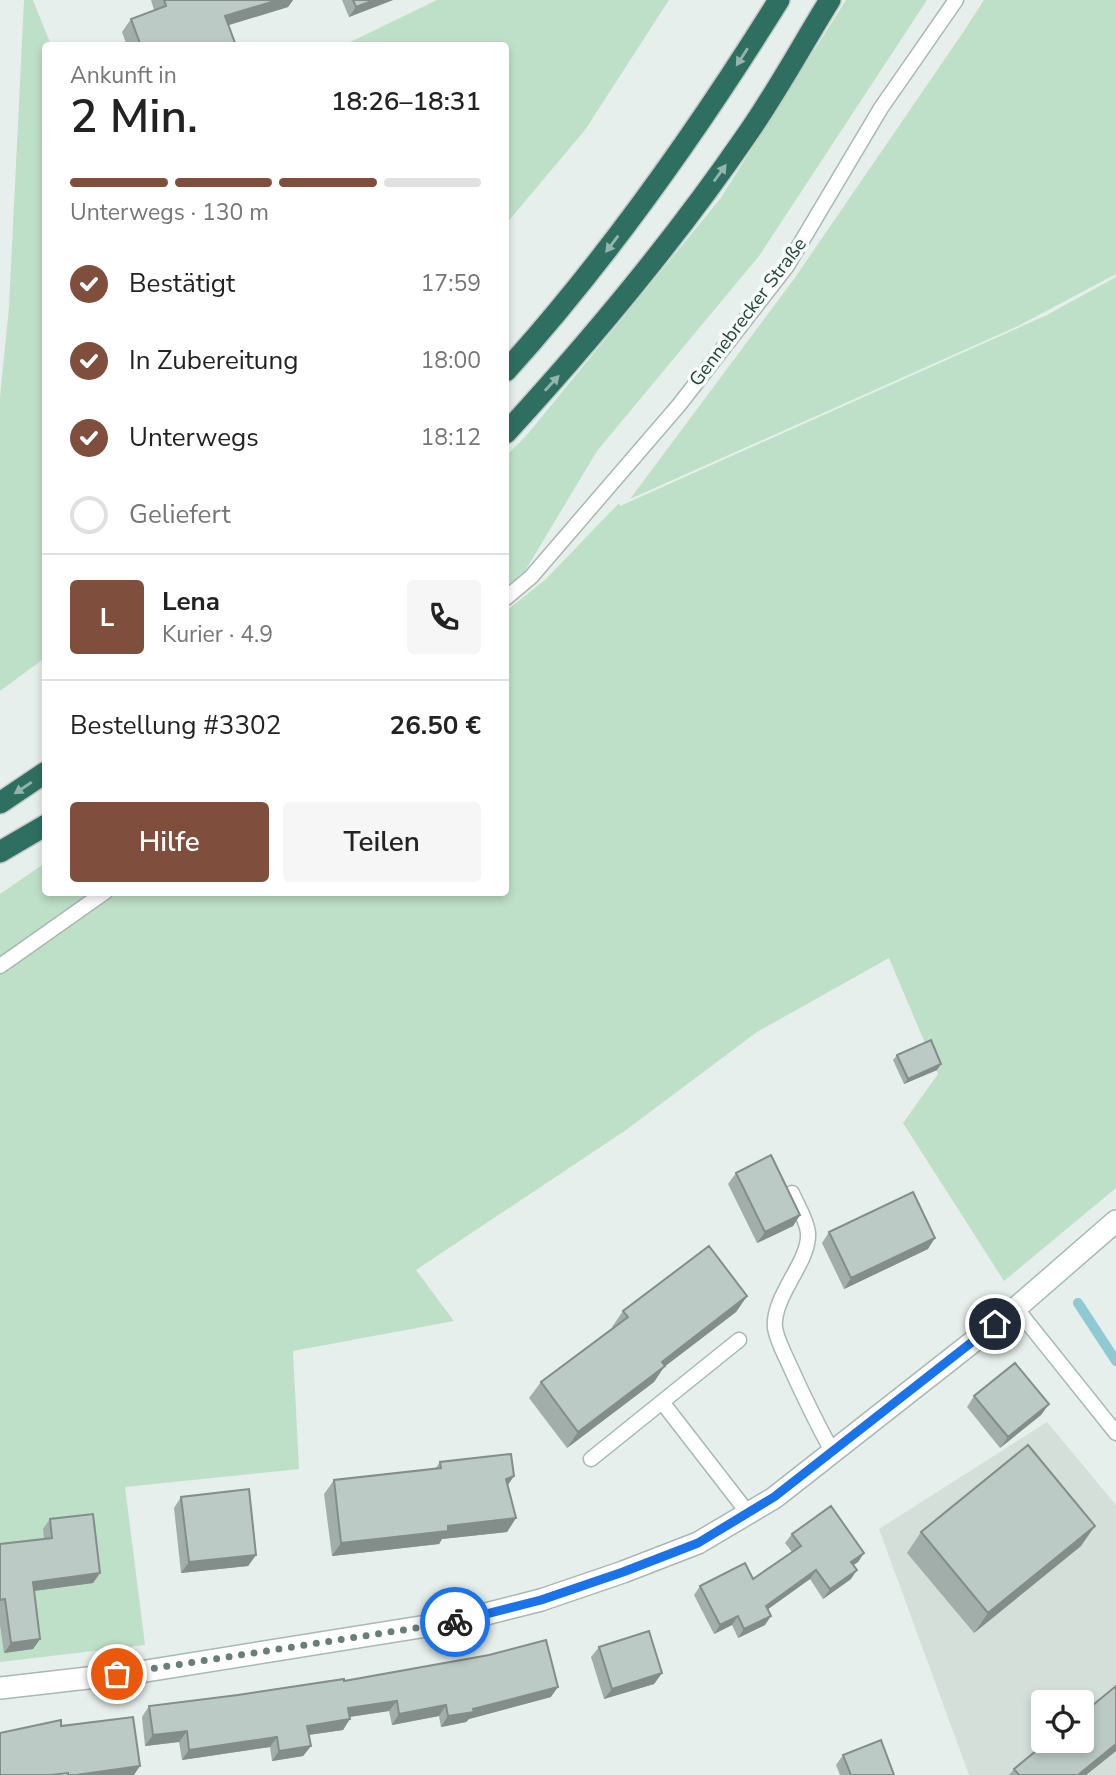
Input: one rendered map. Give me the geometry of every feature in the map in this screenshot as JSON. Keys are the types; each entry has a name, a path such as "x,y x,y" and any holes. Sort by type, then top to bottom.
{"highway":[{"path":"509,367 602,257 669,167 779,0"},
{"path":"509,430 566,368 680,228 747,134 830,0"},
{"path":"0,803 42,775"},
{"path":"0,852 42,827"}],"street":[{"path":"0,1688 140,1672 458,1621 541,1600 698,1543 774,1497 1016,1308 1116,1221"}],"lane":[{"name":"Gennebrecker Straße","path":"509,595 531,577 679,405 787,266 881,108 956,0"},
{"path":"0,966 99,896"},
{"path":"792,1193 808,1230 808,1246 776,1314 775,1330 811,1414 832,1451"},
{"path":"1016,1308 1116,1433"},
{"path":"591,1459 740,1340"},
{"path":"662,1402 748,1513"}],"shaded area":[{"path":"1047,1422 1116,1505 1116,1775 969,1775 879,1529"}],"green space":[{"path":"24,0 33,0 50,42 42,42 42,660 0,691 0,397 9,307"},
{"path":"437,0 669,0 585,130 509,220 509,42 350,42"},
{"path":"846,0 927,0 759,256 597,451 525,571 509,584 509,453 526,436 720,199"},
{"path":"984,0 1116,0 1116,274 1018,326 630,499 794,279"},
{"path":"1116,277 1116,1188 1004,1281 903,1123 938,1074 889,958 757,1032 626,1130 416,1270 454,1321 293,1351 299,1469 125,1487 145,1645 0,1662 0,971 112,896 509,896 509,609 546,579 619,503 620,506 1047,315"},
{"path":"42,865 42,896 89,896 0,957 0,894"}],"building":[{"path":"164,0 278,0 225,16 235,42 140,42 131,19 166,6"},
{"path":"353,0 374,0 356,7"},
{"path":"931,1040 941,1064 908,1079 897,1055"},
{"path":"771,1155 800,1215 765,1232 736,1173"},
{"path":"913,1192 935,1238 851,1278 829,1232"},
{"path":"709,1246 747,1296 662,1362 665,1366 578,1432 541,1382 628,1317 623,1311"},
{"path":"1015,1363 1049,1404 1008,1437 974,1396"},
{"path":"1028,1445 1095,1526 988,1613 921,1532"},
{"path":"511,1454 514,1476 506,1479 516,1518 448,1526 448,1531 341,1543 334,1480 441,1468 440,1462"},
{"path":"249,1489 256,1555 189,1562 181,1497"},
{"path":"831,1506 864,1553 851,1562 857,1570 830,1589 816,1570 766,1606 771,1616 744,1629 738,1616 720,1625 700,1586 745,1563 753,1579 801,1546 792,1534"},
{"path":"93,1514 100,1573 33,1582 40,1639 11,1643 5,1599 0,1600 0,1544 52,1538 50,1519"},
{"path":"649,1631 662,1673 612,1689 599,1647"},
{"path":"546,1640 558,1687 473,1709 474,1712 448,1716 446,1705 399,1714 397,1701 348,1708 350,1719 307,1726 311,1746 279,1751 277,1737 189,1750 187,1731 153,1735 149,1706 344,1681 489,1655"},
{"path":"1116,1686 1116,1744 1078,1775 1019,1775 1014,1769 1033,1753 1094,1753 1094,1704"},
{"path":"133,1717 140,1766 76,1775 0,1775 0,1733 61,1720 61,1726"},
{"path":"881,1740 894,1775 851,1775 843,1755"}],"waterway":[{"path":"1078,1303 1116,1361"}],"way so far":[{"path":"117,1674 455,1622"}],"route":[{"path":"455,1622 541,1600 698,1543 774,1497 995,1324"}]}
